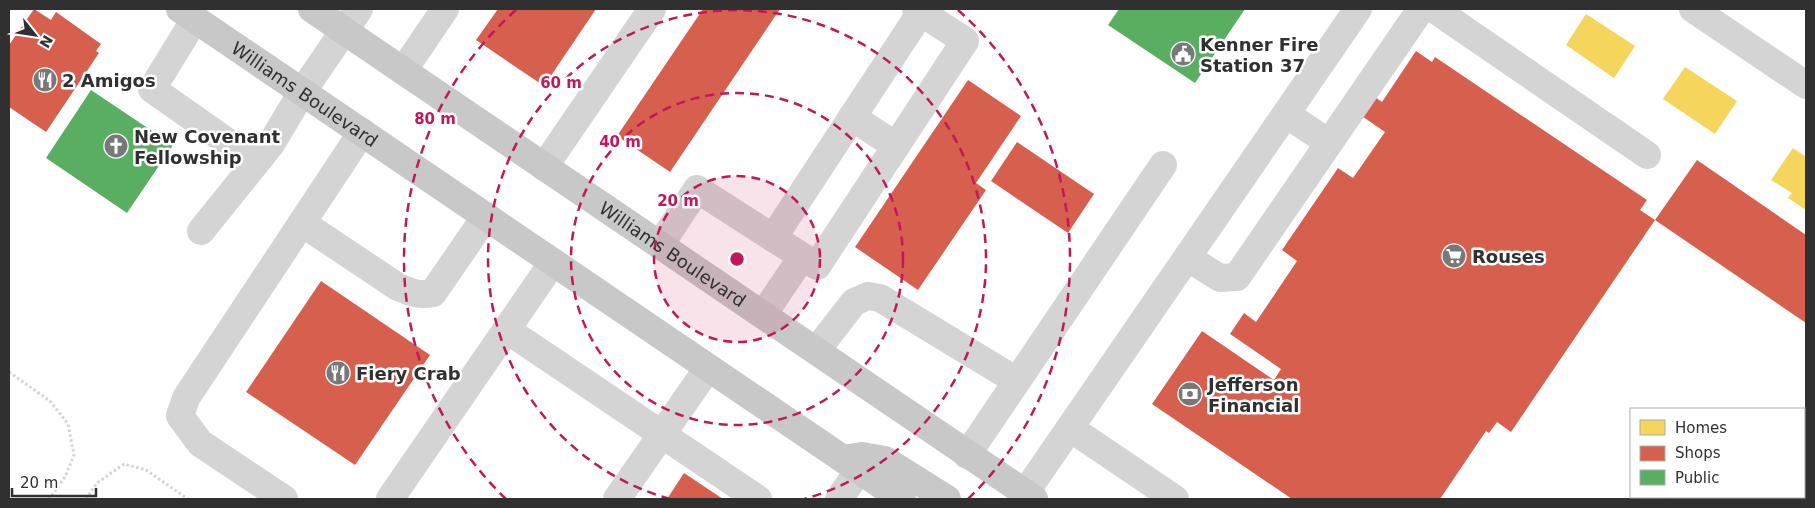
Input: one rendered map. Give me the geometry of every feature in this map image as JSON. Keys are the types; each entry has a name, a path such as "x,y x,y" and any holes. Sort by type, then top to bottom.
{"main road":[{"name":"Williams Boulevard","path":"312,9 967,454 1026,497"},
{"name":"Williams Boulevard","path":"187,14 902,499"},
{"path":"851,464 862,456 884,460 947,499"}],"street":[{"path":"201,231 271,144 302,92 359,9"},
{"path":"403,71 445,9"},
{"path":"544,166 652,9"},
{"path":"1026,497 1070,428 1358,9"},
{"path":"1188,258 1220,278 1236,277 1421,9"},
{"path":"1434,9 1647,155"},
{"path":"1693,9 1806,85"},
{"path":"660,245 697,189 802,257 817,266 965,41 919,10 773,238"},
{"path":"187,14 152,88 256,162"},
{"path":"1286,114 1329,143"},
{"path":"852,117 896,146"},
{"path":"284,499 200,442 180,416 186,398 362,132"},
{"path":"967,454 1163,165"},
{"path":"302,222 398,287 423,295 432,293 486,216"},
{"path":"762,315 802,257"},
{"path":"390,499 554,262"},
{"path":"816,351 854,302 868,296 880,298 1016,381"},
{"path":"507,330 758,499"},
{"path":"617,499 708,368"},
{"path":"1070,428 1175,499"},
{"path":"838,499 851,464"}],"path":[{"path":"9,372 50,401 68,424 74,455 65,477 49,499"},
{"path":"86,499 97,483 124,464 146,470 188,499"}],"building: Homes":[{"path":"1586,14 1635,46 1614,78 1566,45"},
{"path":"1685,67 1737,101 1715,134 1663,99"},
{"path":"1793,148 1806,157 1806,210 1788,198 1792,193 1771,180"}],"building: Shops":[{"name":"2 Amigos","path":"34,9 51,20 56,12 101,44 96,51 99,53 46,132 9,107 9,45"},
{"path":"498,9 596,9 544,86 476,40"},
{"path":"703,9 780,9 670,172 617,136"},
{"path":"1416,51 1432,62 1435,57 1647,200 1640,210 1655,220 1511,432 1497,422 1489,433 1486,431 1440,499 1292,499 1152,404 1202,331 1274,380 1281,369 1230,334 1244,313 1256,322 1297,261 1282,250 1338,168 1353,178 1385,132 1356,112 1369,93 1382,102"},
{"path":"968,80 1021,116 976,183 986,190 918,290 855,247"},
{"path":"1017,142 1094,194 1068,233 991,181"},
{"path":"1697,160 1806,235 1806,323 1655,220"},
{"name":"Fiery Crab","path":"321,281 430,355 355,465 246,392"},
{"path":"684,473 723,499 667,499"}],"building: Public":[{"name":"Kenner Fire Station 37","path":"1119,9 1245,9 1195,83 1108,25"},
{"path":"91,90 173,145 127,213 46,158"}],"place":[{"name":"Kenner Fire Station 37","path":"1183,54"},
{"name":"2 Amigos","path":"45,80"},
{"name":"New Covenant Fellowship","path":"116,146"},
{"name":"Rouses","path":"1454,256"},
{"name":"Fiery Crab","path":"338,373"},
{"name":"Jefferson Financial","path":"1190,394"}]}
